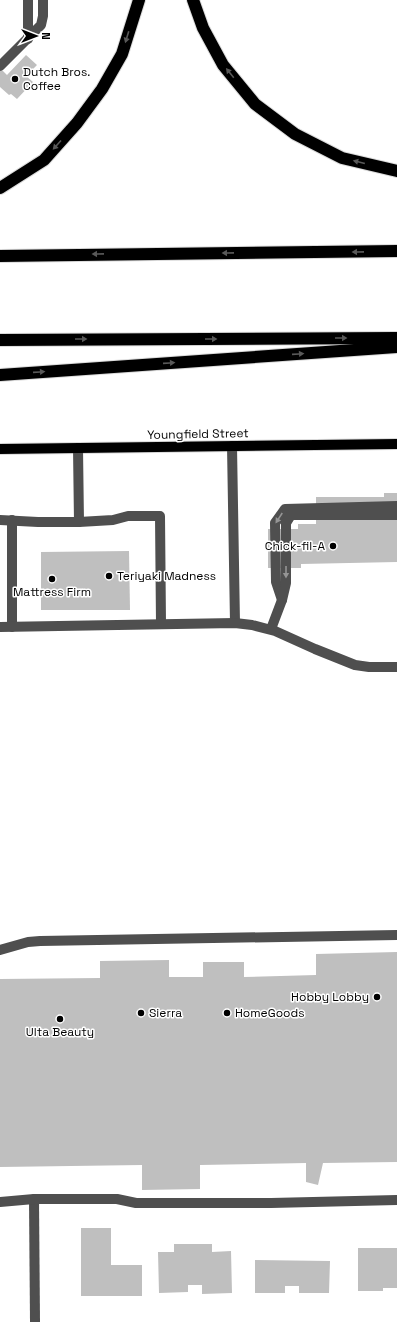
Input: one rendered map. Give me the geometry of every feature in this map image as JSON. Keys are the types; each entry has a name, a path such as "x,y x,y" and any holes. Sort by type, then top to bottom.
{"highway":[{"path":"0,188 44,160 94,100 122,54 139,0"},
{"path":"193,0 203,28 223,65 255,104 295,134 342,158 397,171"},
{"path":"0,256 397,251"},
{"path":"0,340 397,338"},
{"path":"0,375 397,346"}],"main road":[{"name":"Youngfield Street","path":"0,449 397,444"}],"street":[{"path":"28,0 28,40"},
{"path":"0,66 28,40 41,25 43,16 43,0"},
{"path":"232,446 235,623"},
{"path":"78,448 79,522"},
{"path":"282,600 276,582 275,523 285,508 397,506"},
{"path":"270,629 282,600 286,583 286,523 291,515 397,515"},
{"path":"0,520 79,522 113,520 128,516 160,516 161,624"},
{"path":"12,520 12,627"},
{"path":"0,627 235,623 270,629 355,665 369,667 397,667"},
{"path":"0,950 28,942 40,941 397,935"},
{"path":"34,1199 35,1322"},
{"path":"0,1202 34,1199 117,1199 136,1203 397,1200"}],"building":[{"name":"Dutch Bros. Coffee","path":"26,55 37,65 26,76 33,82 17,99 11,94 9,95 0,87 0,70 1,69 7,75"},
{"name":"Chick-fil-A","path":"384,493 397,493 397,562 301,564 301,568 268,568 268,529 298,529 298,524 316,524 316,497 384,497"},
{"path":"129,551 130,610 41,610 41,552"},
{"path":"397,952 397,1162 323,1163 318,1185 306,1182 306,1163 200,1165 200,1189 142,1190 142,1165 0,1167 0,979 100,978 100,961 169,960 169,977 203,977 203,962 244,962 244,977 316,975 316,954"},
{"path":"81,1228 111,1228 111,1265 142,1265 142,1296 81,1296"},
{"path":"174,1244 212,1244 212,1252 231,1251 232,1293 202,1294 202,1285 188,1285 188,1292 159,1293 158,1252 174,1252"},
{"path":"358,1248 397,1248 397,1288 383,1288 383,1291 358,1291"},
{"path":"255,1260 330,1261 329,1293 299,1293 299,1286 285,1286 285,1293 255,1293"}],"place":[{"name":"Dutch Bros. Coffee","path":"15,79"},
{"name":"Chick-fil-A","path":"333,546"},
{"name":"Teriyaki Madness","path":"109,576"},
{"name":"Mattress Firm","path":"52,579"},
{"name":"Hobby Lobby","path":"377,997"},
{"name":"Sierra","path":"141,1013"},
{"name":"HomeGoods","path":"227,1013"},
{"name":"Ulta Beauty","path":"60,1019"}]}
